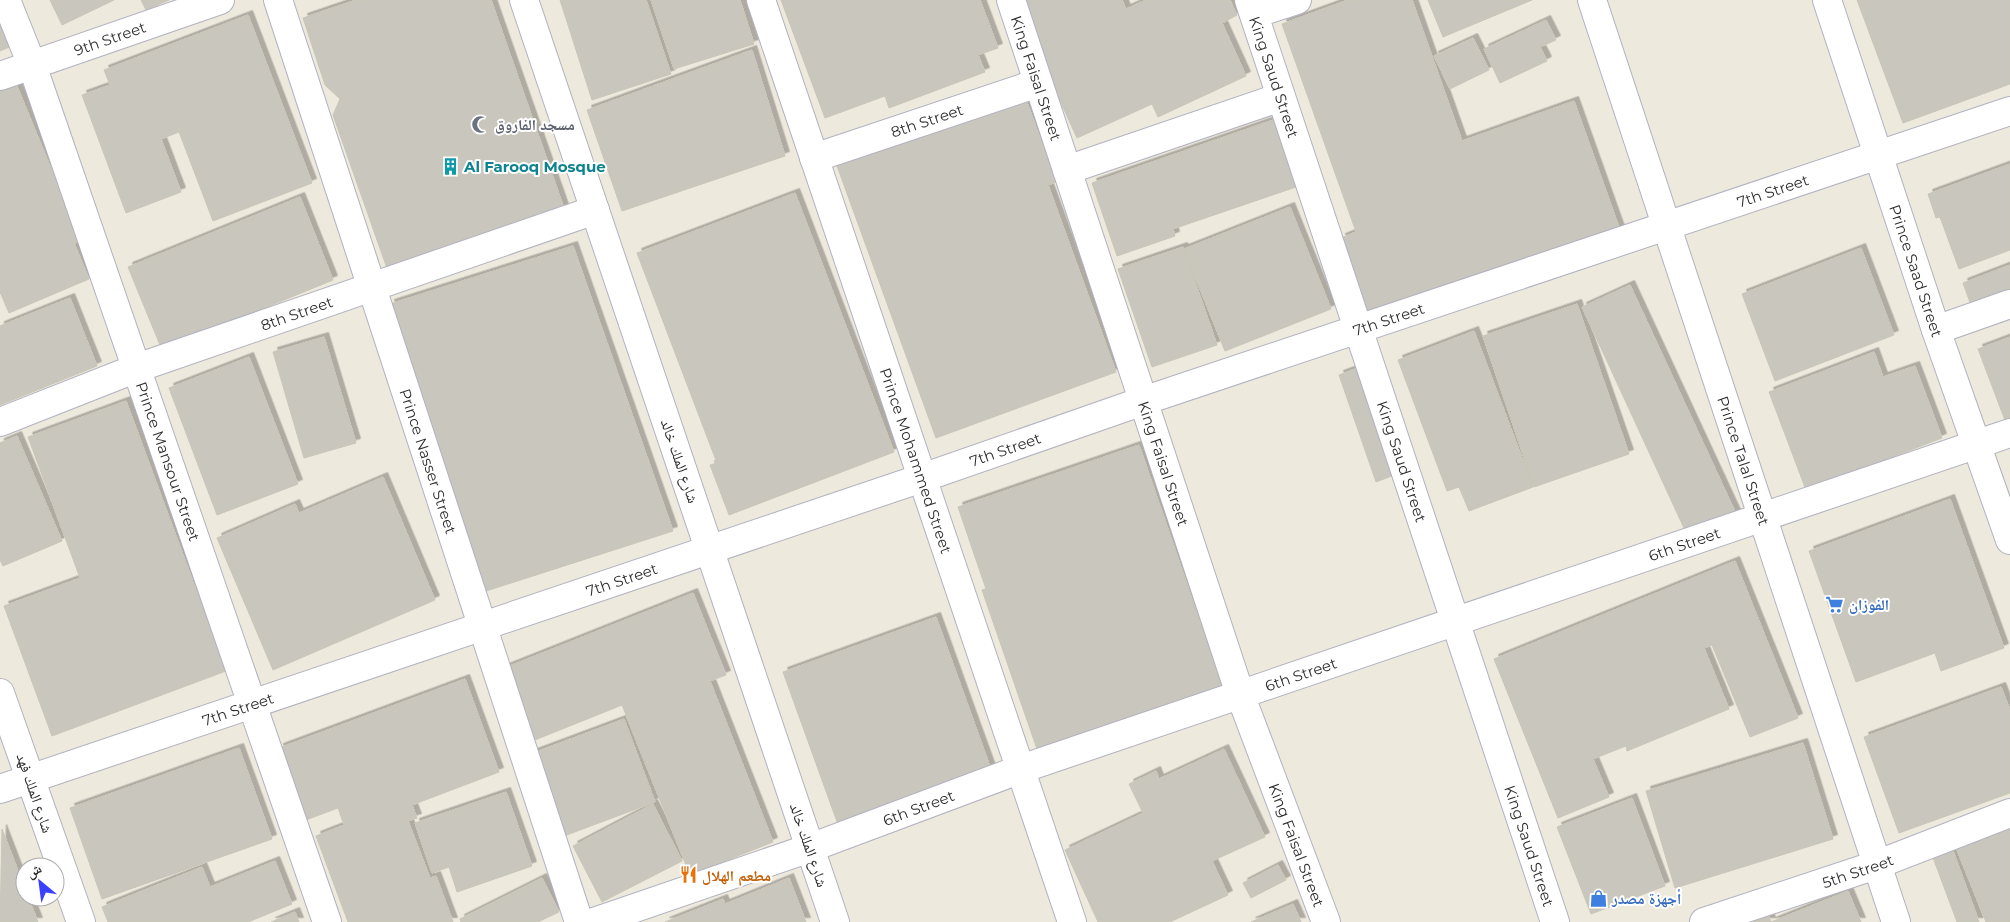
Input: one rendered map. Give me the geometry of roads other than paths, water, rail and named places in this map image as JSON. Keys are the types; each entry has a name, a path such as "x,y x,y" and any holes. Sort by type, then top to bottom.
{"street":[{"name":"Prince Mansour Street","path":"6,0 32,65 327,922"},
{"name":"9th Street","path":"0,76 220,0"},
{"name":"Prince Nasser Street","path":"278,0 579,922"},
{"name":"شارع الملك خالد","path":"524,0 835,922"},
{"name":"Prince Mohammed Street","path":"761,0 1072,922"},
{"name":"King Faisal Street","path":"1011,0 1240,694 1326,922"},
{"path":"1252,7 1297,0"},
{"name":"Prince Talal Street","path":"1592,0 1896,922"},
{"name":"Prince Saad Street","path":"1827,0 1880,155 1936,330 1978,444 2010,540"},
{"name":"King Saud Street","path":"1252,7 1555,922"},
{"name":"8th Street","path":"814,158 1038,83"},
{"path":"1067,170 1281,96"},
{"name":"7th Street","path":"0,789 482,625 710,550 1143,401 2010,111"},
{"name":"8th Street","path":"0,422 136,368 595,210"},
{"path":"1936,330 2010,304"},
{"name":"6th Street","path":"594,922 810,848 1021,769 2010,433"},
{"name":"شارع الملك فهد","path":"0,693 80,922"},
{"name":"5th Street","path":"1704,922 1876,865 2010,812"}],"place":[{"name":"مسجد الفاروق","path":"481,124"},
{"name":"Al Farooq Mosque","path":"450,166"},
{"name":"الفوزان","path":"1835,604"},
{"name":"مطعم الهلال","path":"688,875"},
{"name":"أجهزة مصدر","path":"1598,898"}]}
